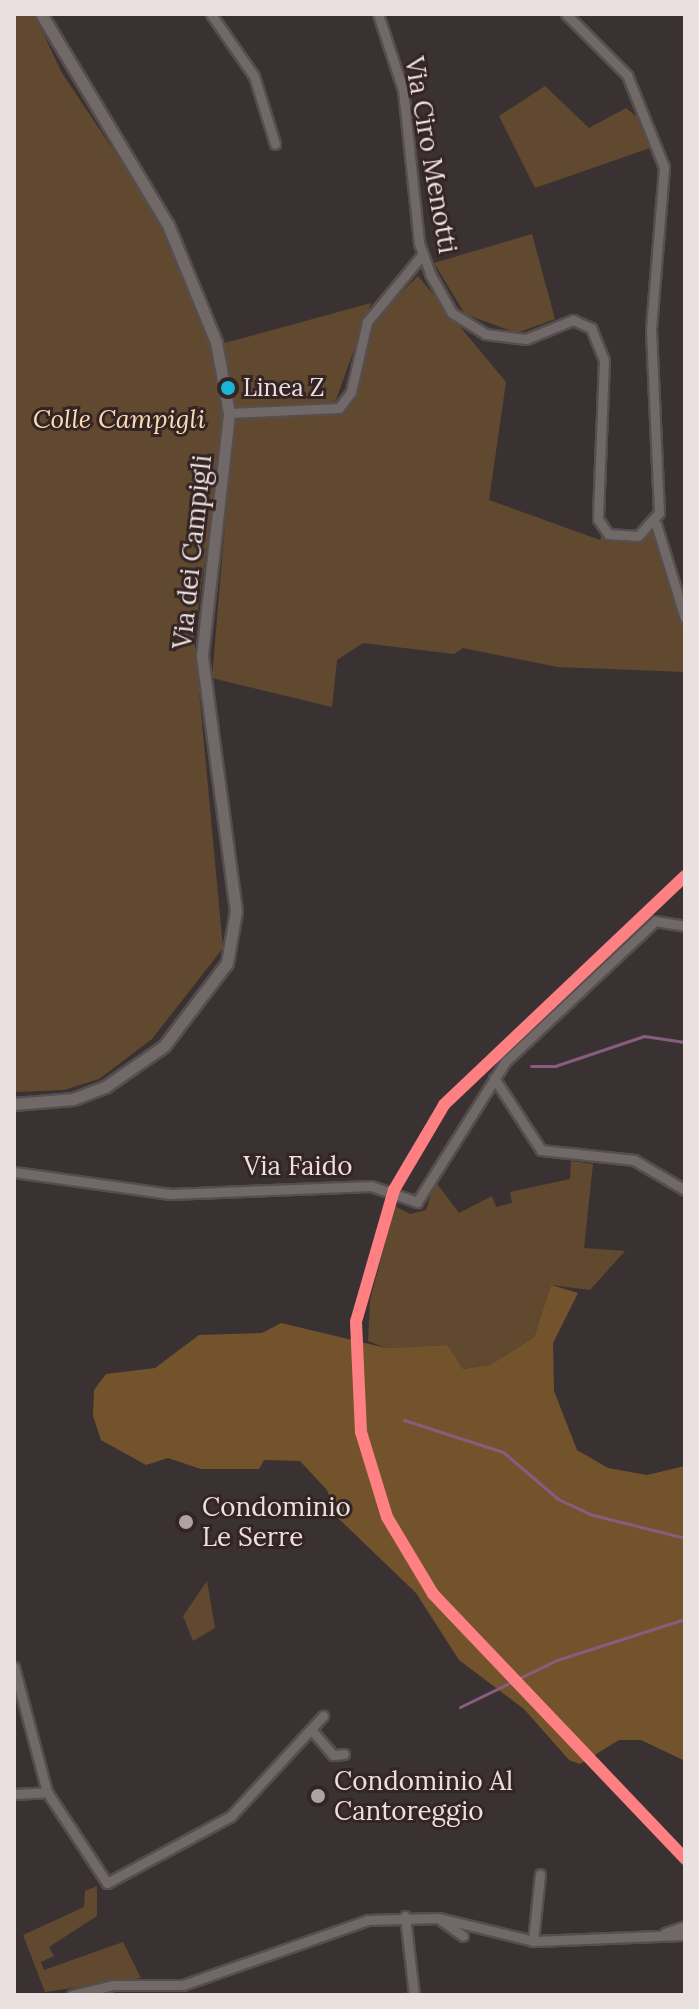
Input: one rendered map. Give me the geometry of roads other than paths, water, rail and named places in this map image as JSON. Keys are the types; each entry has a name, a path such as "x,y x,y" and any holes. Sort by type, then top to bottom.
{"street":[{"name":"Via dei Campigli","path":"14,1104 73,1099 105,1087 164,1046 209,992 235,940 202,655 229,413 216,342 168,225 41,14"},
{"path":"211,14 254,76 275,144"},
{"name":"Via Ciro Menotti","path":"378,14 403,90 422,255 452,313 485,334 526,339 573,320 591,328 604,360 600,525 614,536 638,536 656,524"},
{"path":"566,14 627,75 662,152 666,208 651,329 656,524 685,618"},
{"path":"229,413 339,408 351,392 367,322 422,255"},
{"name":"Via Faido","path":"14,1172 170,1194 371,1186 410,1203 422,1198 494,1078 655,921 685,926"},
{"path":"494,1078 541,1150 634,1160 685,1190"},
{"path":"14,1667 47,1792 107,1883 231,1816 314,1733 323,1716"},
{"path":"314,1733 333,1755 344,1754"},
{"path":"14,1794 47,1792"},
{"path":"533,1941 540,1874"},
{"path":"405,1916 414,1995"},
{"path":"72,1995 113,1985 183,1985 327,1928 405,1916 439,1918 533,1941 685,1935"},
{"path":"439,1918 463,1936"},
{"path":"654,1937 685,1926"}],"waterway":[{"path":"531,1066 555,1066 644,1036 685,1042"},
{"path":"404,1420 503,1452 558,1499 593,1515 685,1538"},
{"path":"460,1707 557,1660 685,1619"}],"place":[{"name":"Linea Z","path":"228,388"},
{"name":"Condominio Le Serre","path":"186,1522"},
{"name":"Condominio Al Cantoreggio","path":"318,1796"}],"park label":[{"name":"Colle Campigli","path":"119,419"}]}
